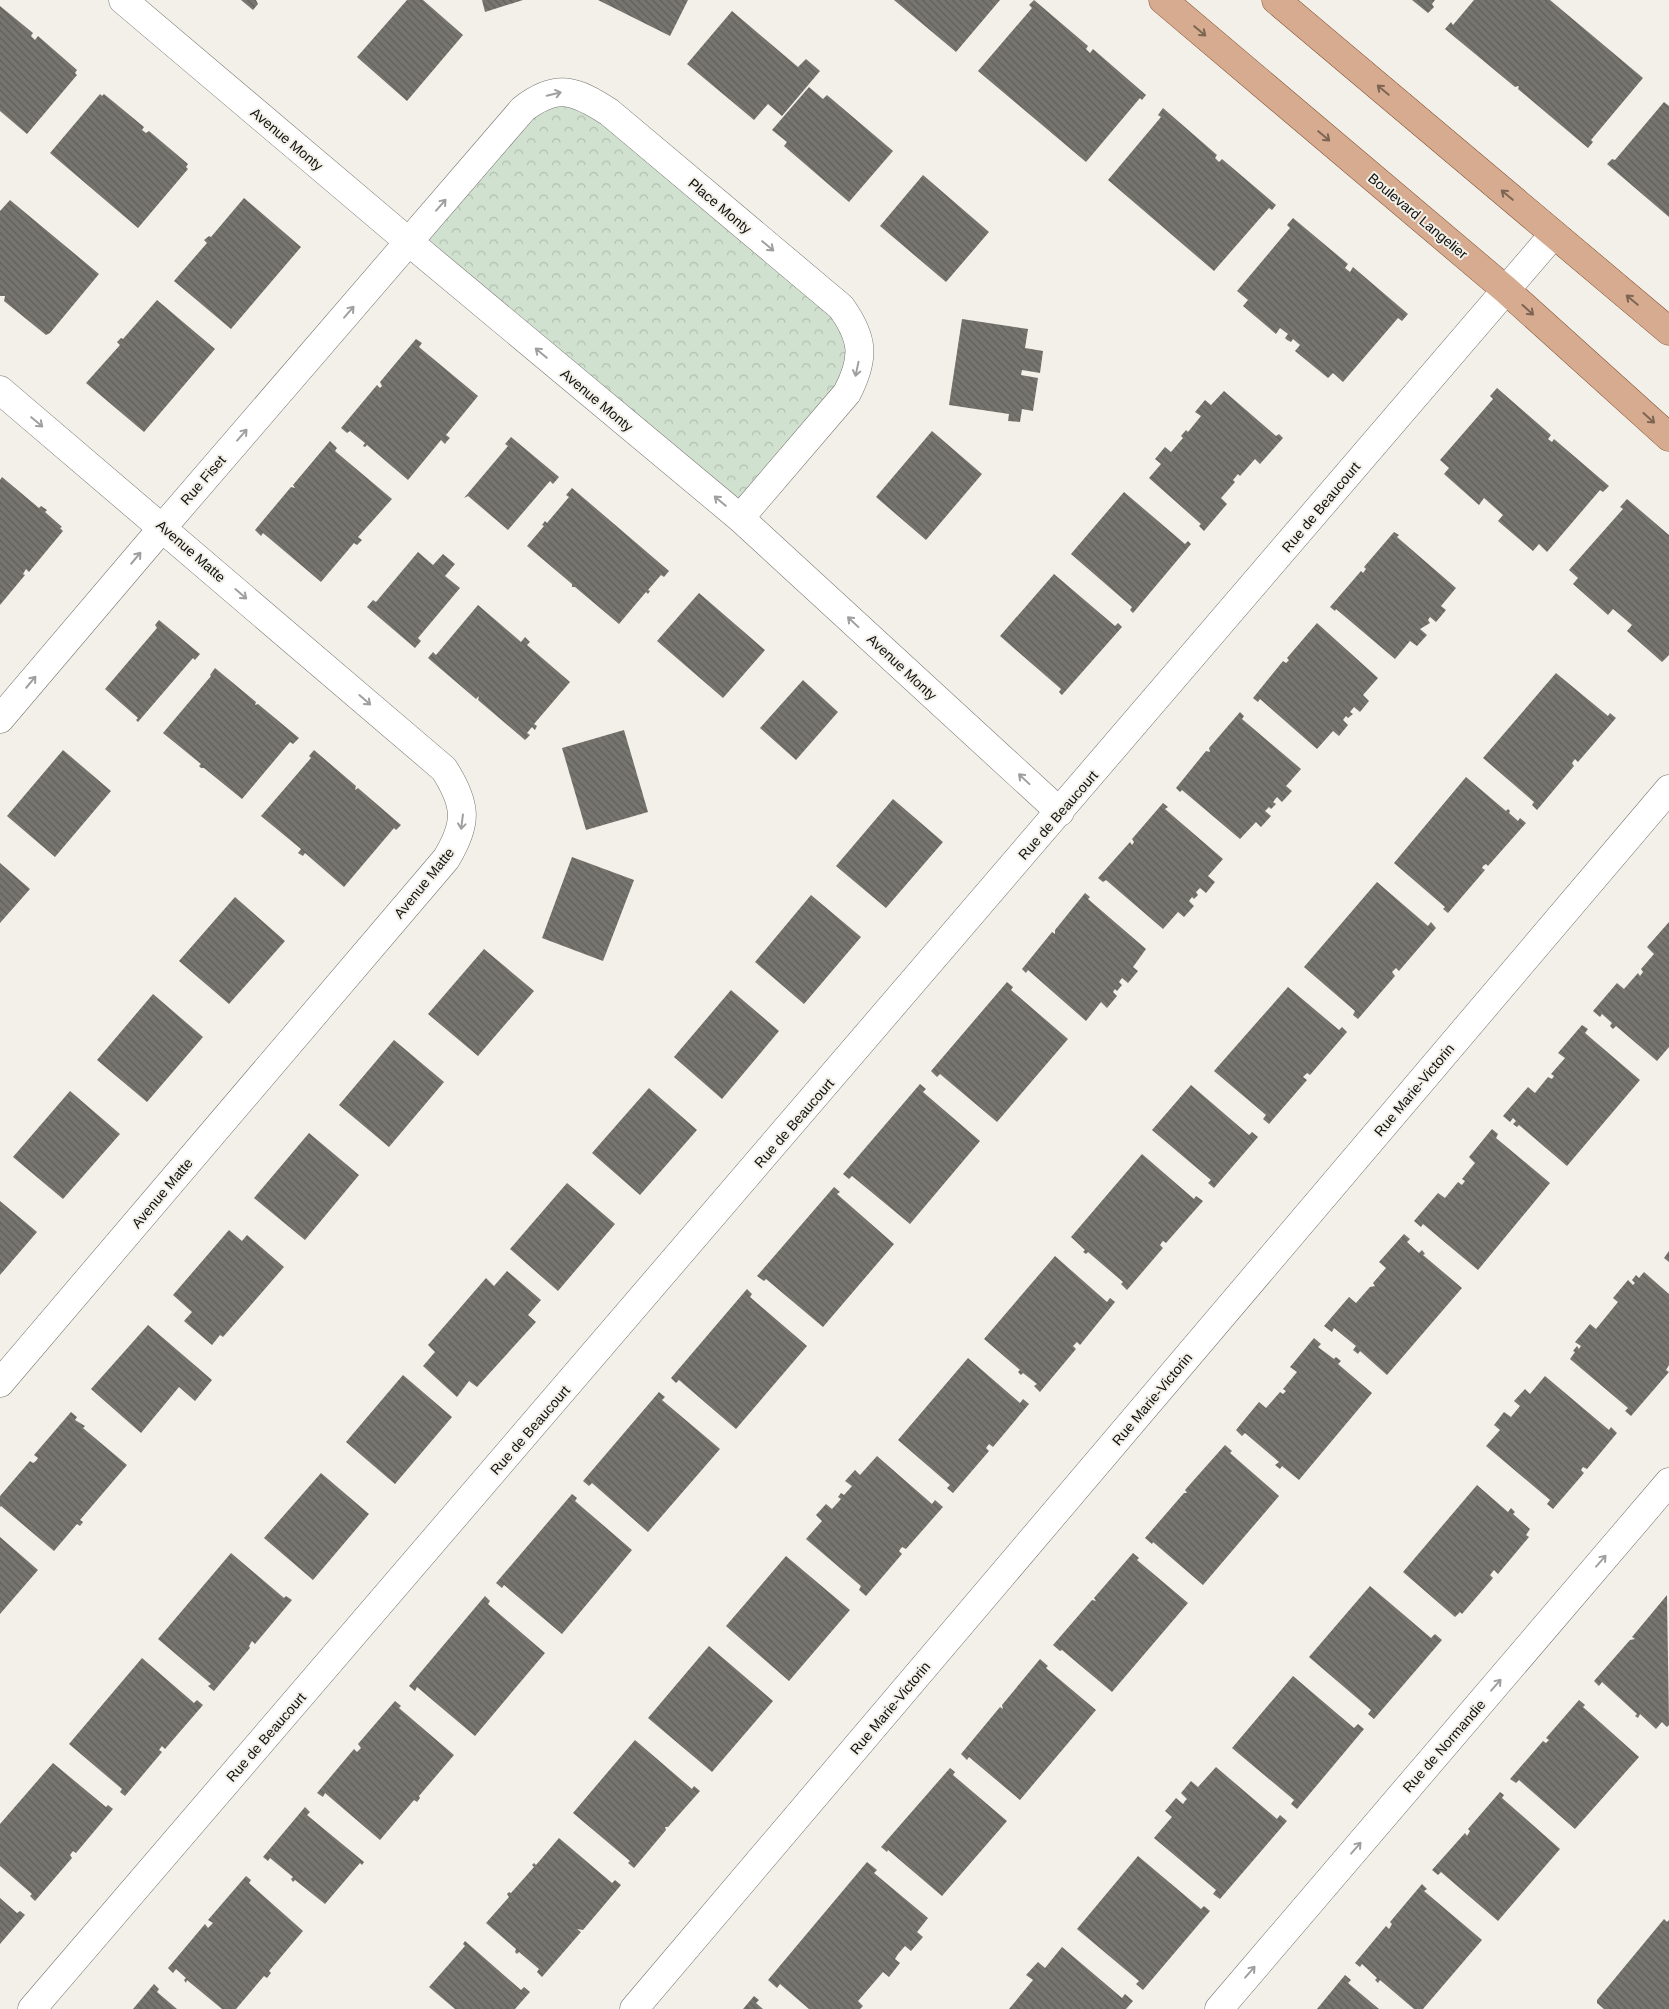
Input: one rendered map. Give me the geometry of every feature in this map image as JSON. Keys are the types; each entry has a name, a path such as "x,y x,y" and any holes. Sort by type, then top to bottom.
{"main road":[{"name":"Boulevard Langelier","path":"1163,0 1506,290 1669,437"},
{"path":"1276,0 1669,331"}],"street":[{"name":"Avenue Monty","path":"123,0 740,518 1060,812"},
{"name":"Place Monty","path":"409,242 523,109 539,97 565,91 588,99 608,112 841,307 855,327 860,353 857,375 847,393 740,518"},
{"name":"Rue de Beaucourt","path":"32,2009 1553,235"},
{"name":"Rue Fiset","path":"0,719 409,242"},
{"name":"Avenue Matte","path":"0,390 163,527 444,769 457,789 463,813 460,837 440,866 0,1383"},
{"name":"Rue Marie-Victorin","path":"634,2009 1669,789"},
{"name":"Rue de Normandie","path":"1219,2009 1669,1482"}],"green space":[{"path":"565,91 841,307 861,353 740,518 409,242 523,109"}],"building":[{"path":"241,0 256,0 258,4 253,10"},
{"path":"407,0 423,0 463,35 407,101 357,57"},
{"path":"482,0 523,0 485,12"},
{"path":"598,0 688,0 670,36"},
{"path":"894,0 1000,0 956,52"},
{"path":"1034,0 1088,46 1086,49 1090,53 1093,49 1146,95 1142,100 1140,98 1086,162 978,71 1032,8 1029,5"},
{"path":"1412,0 1435,0 1432,4 1434,7 1428,13"},
{"path":"1474,0 1550,0 1643,78 1591,140 1593,142 1588,148 1518,89 1519,86 1515,87 1445,29 1451,22 1453,25"},
{"path":"0,6 33,33 31,36 35,40 38,36 77,70 75,73 77,75 27,134 0,111"},
{"path":"732,11 798,67 806,59 820,71 782,116 768,104 754,120 687,64"},
{"path":"809,87 823,99 827,95 893,151 849,202 784,146 787,142 772,130"},
{"path":"100,94 102,96 104,94 144,127 142,130 146,133 149,131 188,164 186,167 188,169 138,228 50,153"},
{"path":"1664,102 1669,106 1669,217 1607,164 1612,159 1615,160"},
{"path":"1163,108 1217,155 1215,158 1219,162 1222,159 1276,205 1272,210 1269,208 1214,271 1108,180 1161,117 1158,115"},
{"path":"923,175 989,232 946,282 880,226"},
{"path":"244,198 301,247 231,329 174,281 207,243 204,240 209,236 211,237"},
{"path":"10,200 99,274 50,333 46,335 4,301 5,296 0,296 0,211"},
{"path":"1293,218 1348,264 1345,268 1350,272 1353,267 1408,314 1402,321 1398,318 1343,382 1333,373 1328,378 1295,351 1300,345 1293,339 1291,342 1287,340 1285,338 1288,334 1280,328 1276,334 1243,306 1248,300 1237,291 1290,228 1287,225"},
{"path":"157,300 215,349 144,432 86,383 120,345 117,342 121,338 123,339"},
{"path":"962,319 1028,329 1025,348 1043,351 1040,373 1022,370 1021,375 1038,378 1033,411 1022,409 1020,422 1008,421 1009,414 949,405"},
{"path":"416,339 422,343 419,347 478,396 446,435 450,438 445,444 441,440 408,480 367,445 363,446 365,443 350,431 347,433 341,428 377,385 380,388 382,386 380,382"},
{"path":"1497,388 1551,435 1548,439 1552,442 1554,439 1609,486 1603,492 1600,490 1547,552 1539,544 1533,551 1498,521 1503,515 1484,498 1479,505 1444,474 1449,468 1440,460 1493,399 1490,396"},
{"path":"1224,391 1276,436 1279,434 1283,438 1260,464 1255,459 1240,476 1238,474 1233,480 1235,482 1221,498 1227,504 1204,531 1199,526 1201,524 1149,478 1161,464 1155,459 1165,447 1171,452 1183,438 1181,436 1186,430 1188,432 1201,416 1195,412 1205,400 1211,405"},
{"path":"932,431 982,474 926,540 876,497"},
{"path":"511,437 559,477 553,484 550,481 508,530 468,496 464,498 508,446 505,444"},
{"path":"330,441 337,448 335,451 392,499 358,537 362,540 357,545 354,543 321,582 263,533 261,536 255,530 291,487 295,488 293,485"},
{"path":"2,477 39,508 41,506 47,510 45,512 62,527 60,528 63,531 29,572 26,569 23,574 25,575 0,605 0,480"},
{"path":"572,488 669,571 664,577 661,575 648,590 650,591 648,594 646,592 619,624 575,587 572,587 572,584 527,546 544,526 542,525 545,521 547,523 569,497 566,495"},
{"path":"1124,492 1185,544 1188,541 1191,544 1133,613 1130,610 1132,607 1071,554"},
{"path":"1627,499 1669,535 1669,655 1662,662 1627,631 1632,625 1613,609 1608,615 1573,584 1578,578 1569,570 1623,509 1620,507"},
{"path":"1394,532 1399,535 1397,537 1456,588 1441,606 1446,610 1436,622 1430,617 1428,620 1430,623 1420,629 1427,635 1417,646 1410,641 1395,659 1336,609 1335,611 1330,607 1361,571 1363,573 1366,569 1364,567"},
{"path":"418,552 433,565 443,554 455,564 445,576 460,588 418,638 421,641 415,648 367,607 373,600 376,602"},
{"path":"1054,574 1115,626 1118,623 1122,627 1062,695 1059,692 1061,689 1000,636"},
{"path":"699,593 765,650 723,698 657,641"},
{"path":"478,605 521,642 525,637 530,642 527,645 570,682 534,724 537,726 535,730 532,727 527,733 530,735 525,740 478,700 479,696 476,699 428,658 433,652 436,655"},
{"path":"159,620 200,654 195,660 193,658 138,722 136,720 138,718 105,689 157,628 155,625"},
{"path":"1317,623 1378,678 1363,695 1369,701 1360,712 1354,707 1350,712 1353,714 1348,718 1346,716 1343,720 1348,725 1339,736 1333,731 1317,749 1260,699 1258,702 1253,698 1283,661 1286,663 1289,660 1287,658"},
{"path":"215,668 256,702 255,705 258,704 299,738 293,744 290,742 242,799 204,768 201,768 199,766 201,764 163,733 211,676"},
{"path":"1556,673 1608,716 1610,713 1616,718 1578,762 1575,759 1572,763 1574,766 1537,810 1532,805 1534,802 1483,758"},
{"path":"803,680 838,712 796,760 760,728"},
{"path":"1240,712 1244,716 1242,719 1301,769 1286,786 1292,791 1282,802 1277,797 1273,802 1276,804 1271,809 1269,807 1265,811 1271,816 1261,827 1256,822 1240,839 1182,790 1180,792 1176,788 1206,751 1210,752 1209,748"},
{"path":"624,730 648,812 586,830 562,748"},
{"path":"63,750 111,791 55,857 7,816"},
{"path":"314,750 356,786 355,790 358,788 401,825 396,830 394,828 344,887 305,853 303,856 298,853 301,849 261,816 311,758 309,756"},
{"path":"1466,777 1506,811 1508,809 1509,813 1518,821 1520,818 1526,823 1488,866 1486,864 1483,866 1482,868 1485,870 1448,913 1443,909 1445,907 1394,863"},
{"path":"893,799 943,842 886,908 836,866"},
{"path":"1163,803 1168,807 1165,809 1223,859 1208,876 1215,882 1206,893 1200,888 1196,892 1198,895 1194,899 1192,897 1189,901 1194,906 1184,917 1178,912 1163,929 1106,880 1103,882 1098,878 1130,842 1132,845 1134,842 1132,839"},
{"path":"572,857 634,880 603,961 542,938"},
{"path":"0,863 30,889 0,923"},
{"path":"1377,882 1428,926 1431,922 1436,928 1399,971 1396,968 1392,972 1395,976 1358,1019 1353,1015 1355,1011 1304,967"},
{"path":"1085,893 1090,897 1088,899 1146,949 1133,967 1138,971 1128,983 1122,978 1119,982 1122,985 1117,991 1115,989 1113,992 1117,996 1107,1008 1101,1002 1086,1021 1028,970 1026,973 1022,969 1052,932 1055,934 1055,930"},
{"path":"811,895 861,937 804,1004 755,962"},
{"path":"235,897 285,941 229,1004 179,961"},
{"path":"1669,922 1669,1047 1657,1061 1616,1026 1613,1029 1610,1026 1612,1023 1602,1014 1600,1017 1593,1011 1617,983 1624,989 1638,973 1640,976 1643,972 1641,969 1654,954 1647,947"},
{"path":"484,949 534,991 478,1056 428,1014"},
{"path":"1007,982 1013,987 1011,990 1068,1039 997,1122 940,1074 937,1077 931,1071"},
{"path":"1288,987 1339,1030 1342,1027 1347,1032 1310,1075 1307,1073 1303,1077 1307,1080 1269,1124 1263,1119 1266,1115 1214,1071"},
{"path":"731,990 779,1031 722,1099 674,1057"},
{"path":"153,994 203,1037 147,1102 97,1060"},
{"path":"1582,1025 1588,1029 1585,1033 1640,1080 1567,1166 1519,1125 1517,1127 1513,1124 1516,1121 1513,1118 1510,1122 1503,1116 1528,1087 1535,1093 1548,1077 1552,1079 1554,1076 1551,1074 1565,1058 1558,1053"},
{"path":"394,1040 444,1082 389,1147 339,1105"},
{"path":"920,1084 926,1089 923,1092 980,1141 910,1224 852,1176 849,1179 843,1174"},
{"path":"1191,1085 1249,1135 1252,1132 1258,1137 1214,1188 1208,1183 1211,1180 1152,1130"},
{"path":"649,1088 697,1130 640,1195 592,1153"},
{"path":"70,1091 120,1134 63,1199 13,1157"},
{"path":"1492,1129 1498,1134 1496,1138 1550,1183 1478,1270 1423,1224 1421,1227 1414,1221 1438,1193 1445,1198 1458,1182 1462,1185 1465,1181 1462,1179 1475,1163 1469,1157"},
{"path":"309,1133 359,1175 305,1240 254,1198"},
{"path":"1142,1154 1194,1199 1196,1196 1203,1201 1166,1243 1162,1242 1160,1245 1163,1248 1127,1290 1121,1284 1123,1282 1088,1252 1086,1254 1083,1252 1085,1250 1071,1237"},
{"path":"567,1183 615,1224 558,1291 510,1249"},
{"path":"834,1187 840,1192 837,1194 894,1244 823,1327 766,1279 764,1281 757,1276"},
{"path":"0,1201 37,1232 0,1275"},
{"path":"229,1230 242,1241 247,1235 284,1267 223,1337 220,1335 212,1345 184,1321 192,1312 173,1295"},
{"path":"1404,1234 1410,1239 1407,1242 1419,1253 1422,1250 1425,1254 1423,1255 1462,1288 1387,1375 1360,1351 1358,1354 1353,1350 1356,1346 1334,1328 1332,1332 1324,1326 1349,1297 1356,1303 1370,1287 1375,1286 1373,1283 1386,1268 1379,1262"},
{"path":"1669,1251 1669,1262 1664,1258"},
{"path":"1055,1256 1107,1302 1110,1298 1115,1302 1080,1345 1077,1342 1073,1346 1076,1349 1040,1392 1034,1386 1037,1384 1023,1373 1021,1375 1018,1372 1020,1370 984,1339"},
{"path":"507,1271 541,1300 528,1315 536,1322 477,1387 469,1381 457,1397 423,1366 435,1352 428,1345 486,1278 494,1286"},
{"path":"1644,1272 1669,1294 1669,1365 1666,1370 1669,1372 1631,1416 1625,1411 1628,1408 1570,1359 1577,1346 1579,1349 1581,1346 1575,1342 1590,1324 1596,1329 1618,1302 1613,1298 1628,1280 1633,1285 1635,1283 1632,1280 1636,1275 1639,1278"},
{"path":"747,1289 752,1294 750,1297 807,1346 736,1429 679,1380 676,1383 671,1378"},
{"path":"148,1325 212,1380 195,1401 179,1387 141,1433 91,1389"},
{"path":"1314,1338 1321,1344 1318,1347 1334,1359 1336,1357 1341,1361 1338,1364 1372,1393 1299,1480 1282,1466 1280,1469 1275,1465 1279,1462 1245,1433 1242,1436 1236,1430 1259,1402 1266,1408 1280,1392 1283,1394 1286,1391 1283,1389 1297,1372 1290,1367"},
{"path":"968,1358 1020,1403 1023,1399 1029,1404 993,1447 989,1444 986,1448 989,1451 953,1493 947,1488 950,1485 898,1440"},
{"path":"403,1375 452,1417 395,1484 346,1442"},
{"path":"1545,1376 1609,1430 1611,1427 1617,1433 1587,1469 1583,1467 1581,1470 1584,1473 1553,1509 1547,1504 1550,1500 1486,1446 1500,1430 1494,1425 1504,1412 1511,1417 1520,1406 1514,1401 1525,1389 1530,1394"},
{"path":"659,1392 665,1397 662,1400 720,1449 648,1532 592,1483 589,1486 583,1481"},
{"path":"71,1412 77,1417 75,1420 85,1426 83,1428 127,1465 80,1520 83,1522 80,1526 77,1524 54,1551 0,1507 0,1496 30,1461 33,1463 36,1461 38,1458 34,1455"},
{"path":"1225,1445 1232,1451 1230,1453 1279,1496 1203,1585 1153,1542 1152,1544 1145,1538 1184,1493 1187,1493 1185,1490"},
{"path":"877,1456 932,1504 935,1500 943,1507 906,1549 902,1547 899,1551 902,1554 866,1596 859,1590 861,1586 806,1539 822,1521 816,1515 826,1504 832,1509 841,1499 838,1497 841,1493 844,1495 852,1486 845,1481 855,1470 860,1475"},
{"path":"321,1473 369,1514 313,1580 264,1538"},
{"path":"1477,1485 1508,1512 1511,1508 1515,1512 1513,1514 1530,1529 1526,1535 1529,1537 1498,1574 1494,1570 1490,1575 1493,1578 1462,1614 1460,1612 1455,1617 1403,1572"},
{"path":"572,1494 577,1498 575,1501 632,1550 562,1634 504,1585 502,1588 496,1583"},
{"path":"0,1537 38,1570 0,1614"},
{"path":"231,1553 284,1598 286,1596 292,1600 255,1644 252,1641 249,1646 250,1648 214,1691 208,1686 211,1684 158,1639"},
{"path":"1133,1553 1139,1558 1137,1560 1188,1603 1112,1692 1062,1650 1060,1651 1053,1645 1092,1600 1096,1601 1094,1598"},
{"path":"786,1556 850,1610 789,1681 726,1626"},
{"path":"1370,1586 1431,1638 1435,1634 1442,1640 1374,1719 1368,1714 1371,1710 1309,1657"},
{"path":"1667,1595 1669,1725 1667,1727 1662,1722 1656,1729 1640,1714 1638,1718 1635,1716 1637,1714 1602,1682 1599,1686 1594,1681 1630,1640 1635,1639 1632,1637"},
{"path":"485,1596 490,1601 488,1604 545,1653 475,1736 417,1687 415,1691 409,1686"},
{"path":"709,1646 773,1701 712,1772 648,1718"},
{"path":"142,1658 194,1703 197,1700 203,1705 165,1749 162,1746 159,1750 162,1752 125,1796 120,1792 122,1789 69,1744"},
{"path":"1040,1659 1048,1666 1046,1668 1096,1710 1020,1800 969,1757 967,1760 961,1754 1000,1707 1003,1709 1002,1705"},
{"path":"1293,1676 1354,1728 1358,1724 1364,1729 1297,1809 1291,1804 1294,1800 1232,1748"},
{"path":"1579,1700 1585,1705 1583,1707 1639,1757 1575,1829 1519,1780 1516,1783 1510,1779 1543,1741 1546,1743 1549,1740 1546,1738"},
{"path":"395,1701 401,1706 399,1708 454,1755 419,1796 420,1798 417,1802 414,1800 380,1840 325,1793 323,1797 317,1793 354,1749 357,1752 361,1748 358,1744"},
{"path":"635,1740 692,1789 694,1786 700,1791 668,1827 665,1827 666,1830 634,1868 628,1863 630,1861 573,1813"},
{"path":"53,1763 106,1807 108,1805 113,1809 76,1853 73,1851 70,1855 72,1858 35,1901 30,1896 32,1894 0,1866 0,1824"},
{"path":"1216,1767 1277,1819 1280,1815 1287,1821 1220,1899 1213,1894 1216,1890 1154,1838 1172,1817 1165,1811 1176,1798 1183,1804 1187,1799 1181,1793 1191,1781 1198,1787"},
{"path":"950,1768 955,1772 953,1775 1007,1821 942,1896 888,1850 887,1852 881,1847"},
{"path":"1500,1792 1504,1795 1502,1798 1560,1849 1498,1921 1441,1872 1438,1875 1432,1870 1465,1833 1467,1836 1470,1831 1468,1829"},
{"path":"305,1807 310,1812 307,1815 364,1862 362,1865 360,1863 325,1904 295,1880 293,1882 291,1879 293,1877 270,1858 268,1861 263,1857"},
{"path":"559,1838 612,1883 615,1880 621,1885 583,1930 577,1929 581,1932 542,1977 537,1972 539,1969 519,1952 517,1954 515,1952 516,1949 486,1923 509,1897 507,1894 511,1893 534,1867 532,1865 534,1863 536,1865"},
{"path":"1138,1856 1201,1909 1204,1906 1210,1911 1143,1990 1136,1984 1139,1981 1077,1929"},
{"path":"867,1862 877,1870 874,1873 928,1918 917,1932 923,1937 911,1951 905,1946 898,1954 895,1959 900,1963 889,1977 883,1972 858,2001 863,2006 860,2009 809,2009 780,1984 777,1988 768,1980"},
{"path":"246,1876 251,1880 249,1883 303,1931 269,1971 271,1973 267,1978 264,1976 236,2009 222,2009 187,1980 186,1983 184,1980 186,1978 176,1969 173,1973 168,1968 205,1924 208,1928 213,1923 208,1920"},
{"path":"1422,1884 1427,1889 1424,1891 1482,1940 1423,2009 1414,2009 1380,1980 1378,1983 1375,1980 1377,1978 1362,1964 1360,1967 1355,1963 1386,1926 1389,1929 1392,1924 1390,1922"},
{"path":"0,1898 17,1913 20,1911 25,1915 0,1944"},
{"path":"1664,1919 1667,1922 1669,1920 1669,2009 1604,2009 1597,2003 1597,2000"},
{"path":"465,1941 521,1990 524,1987 530,1992 515,2009 455,2009 429,1987 465,1946 463,1944"},
{"path":"1062,1947 1122,1998 1125,1994 1133,2001 1126,2009 1009,2009 1033,1980 1026,1975 1038,1962 1045,1968"},
{"path":"1345,1975 1351,1980 1348,1983 1379,2009 1317,2009"},
{"path":"154,1984 159,1989 157,1992 177,2009 133,2009"},
{"path":"754,1996 759,2000 756,2003 763,2009 743,2009"}]}
